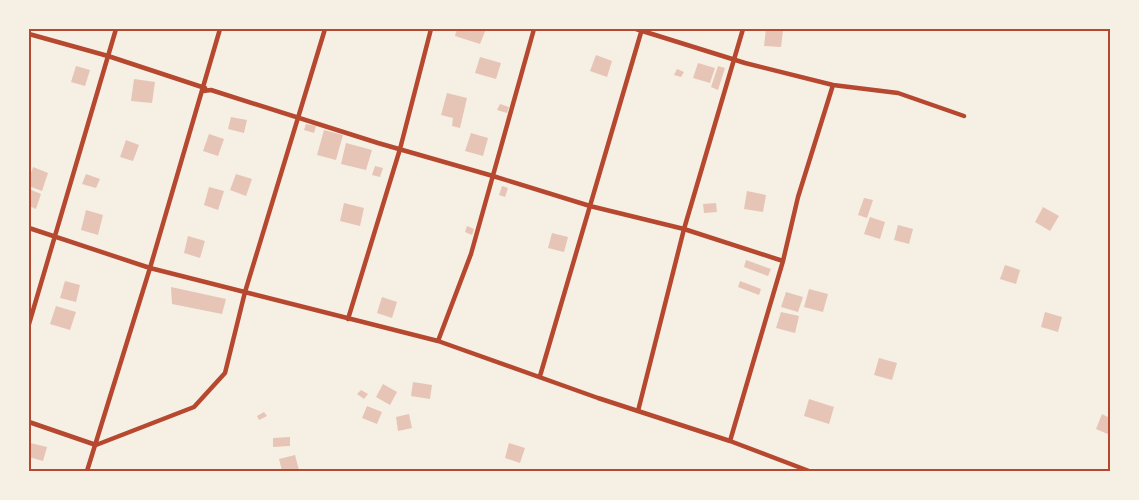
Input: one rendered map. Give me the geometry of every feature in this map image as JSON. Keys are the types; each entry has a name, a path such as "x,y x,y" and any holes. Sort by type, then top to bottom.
{"street":[{"path":"29,324 116,29"},
{"path":"87,471 150,268 220,29"},
{"path":"29,422 96,445 194,406 225,373 245,292 325,29"},
{"path":"348,319 400,149 431,29"},
{"path":"438,341 471,254 534,29"},
{"path":"636,29 735,59 833,85 898,93 964,116"},
{"path":"638,411 684,229 743,29"},
{"path":"540,376 642,30"},
{"path":"29,34 108,56 203,89 400,149 590,206 684,229 783,261"},
{"path":"730,441 783,261 798,197 833,85"},
{"path":"29,228 150,268 438,341 730,441 809,471"}],"building":[{"path":"457,29 486,29 480,44 455,36"},
{"path":"766,29 783,30 781,47 764,46"},
{"path":"596,55 612,61 607,77 590,71"},
{"path":"480,57 501,63 496,79 475,73"},
{"path":"698,63 715,68 710,83 693,78"},
{"path":"76,66 90,70 85,86 71,82"},
{"path":"718,66 725,68 718,90 711,87"},
{"path":"677,69 684,72 681,77 674,75"},
{"path":"134,79 155,82 152,103 131,101"},
{"path":"447,93 467,98 460,128 452,126 453,118 441,115"},
{"path":"500,104 509,107 507,113 497,110"},
{"path":"231,117 247,120 244,133 228,129"},
{"path":"306,124 316,126 314,133 304,130"},
{"path":"324,130 343,135 336,160 317,155"},
{"path":"471,133 488,138 483,156 465,151"},
{"path":"209,134 224,139 218,156 203,151"},
{"path":"126,140 139,145 133,161 120,157"},
{"path":"346,143 372,150 366,170 341,164"},
{"path":"375,166 383,168 380,177 372,175"},
{"path":"33,167 48,173 42,191 29,186"},
{"path":"86,174 100,179 96,188 82,184"},
{"path":"236,174 252,179 246,196 230,190"},
{"path":"502,186 508,188 505,197 499,195"},
{"path":"209,187 224,191 218,210 204,205"},
{"path":"29,189 41,194 36,209 29,206"},
{"path":"747,191 766,195 763,212 744,209"},
{"path":"864,198 873,200 867,218 858,215"},
{"path":"344,203 364,208 360,226 340,221"},
{"path":"716,203 717,212 704,213 703,204"},
{"path":"1043,207 1059,216 1050,231 1035,222"},
{"path":"86,210 103,215 98,235 81,230"},
{"path":"870,217 885,222 880,239 864,234"},
{"path":"898,225 913,229 909,244 894,240"},
{"path":"467,226 474,229 472,235 465,232"},
{"path":"552,233 568,237 564,252 548,248"},
{"path":"188,236 205,241 200,258 184,253"},
{"path":"746,260 771,269 768,276 744,267"},
{"path":"1005,265 1020,270 1016,284 1000,279"},
{"path":"65,281 80,285 76,302 60,298"},
{"path":"740,281 761,289 759,295 738,287"},
{"path":"171,287 226,299 222,314 172,304"},
{"path":"809,289 828,294 823,312 804,307"},
{"path":"786,292 803,297 798,312 781,307"},
{"path":"382,297 397,302 392,318 377,313"},
{"path":"56,306 76,312 70,330 50,324"},
{"path":"781,312 799,316 795,333 776,328"},
{"path":"1045,312 1062,317 1058,332 1041,327"},
{"path":"879,358 897,363 892,380 874,375"},
{"path":"413,382 432,385 430,399 411,396"},
{"path":"383,384 397,392 390,405 376,397"},
{"path":"361,390 368,394 364,399 357,394"},
{"path":"809,399 834,407 829,424 804,416"},
{"path":"367,406 382,412 377,424 362,418"},
{"path":"264,412 267,416 259,420 257,416"},
{"path":"409,414 412,428 398,431 396,417"},
{"path":"1102,414 1110,418 1110,435 1096,429"},
{"path":"290,437 290,446 273,447 273,438"},
{"path":"30,443 47,447 43,461 29,457"},
{"path":"509,443 525,448 520,463 505,458"},
{"path":"295,455 299,470 282,471 279,459"}]}
